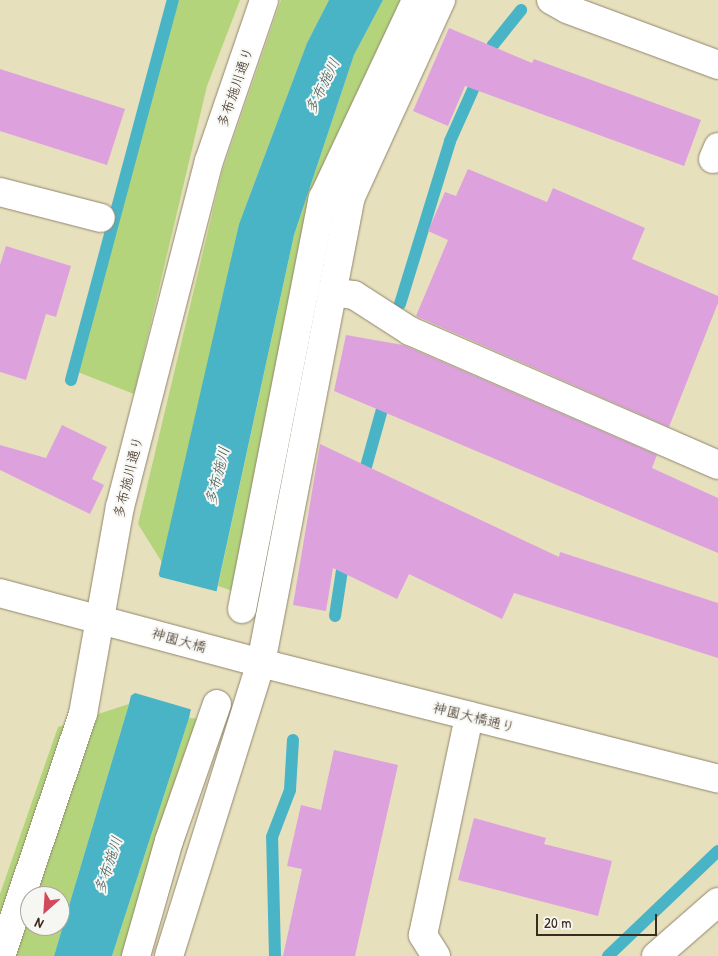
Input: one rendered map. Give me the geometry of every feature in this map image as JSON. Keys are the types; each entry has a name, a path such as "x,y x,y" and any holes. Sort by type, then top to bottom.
{"street":[{"name":"多布施川通り","path":"2,956 83,714 120,506 209,161 264,0"},
{"path":"242,609 323,198 416,0"},
{"path":"169,956 261,663 350,199 441,0"},
{"path":"551,0 567,9 718,65"},
{"path":"0,192 101,218"},
{"path":"332,292 354,296 410,331 718,465"},
{"name":"神園大橋","path":"0,593 101,618 229,655"},
{"name":"神園大橋通り","path":"229,655 718,779"},
{"path":"136,956 169,841 217,704"},
{"path":"436,956 423,935 469,716"},
{"path":"671,952 718,902"}],"green space":[{"path":"167,0 240,0 207,86 134,394 70,369"},
{"path":"281,0 329,0 307,43 239,224 163,564 138,524 222,172"},
{"path":"383,0 426,0 333,202 258,600 218,586 294,235 354,55"},
{"path":"129,704 70,902 70,886 20,886 20,936 60,936 54,956 0,956 0,894 58,727"},
{"path":"189,718 221,720 150,956 112,956"}],"water":[{"name":"多布施川","path":"329,0 383,0 354,55 294,235 189,718 112,956 54,956 60,936 70,936 70,902 129,704 239,224 307,43"}],"pier":[{"path":"158,573 160,577 219,592 193,710 135,693 129,697"}],"building":[{"path":"449,28 532,63 534,59 701,120 684,166 465,86 448,126 413,111"},
{"path":"0,69 125,109 107,165 0,131"},
{"path":"468,169 547,202 553,188 645,228 632,259 718,296 718,303 669,427 416,316 448,240 428,231 445,192 456,196"},
{"path":"6,246 71,266 56,317 46,314 26,380 0,372 0,265"},
{"path":"346,335 403,345 657,455 652,468 718,498 718,553 334,391"},
{"path":"62,425 107,447 92,479 104,485 90,514 0,470 0,445 46,458"},
{"path":"320,444 559,557 560,552 718,603 718,658 514,593 502,619 409,574 397,599 333,568 326,611 293,605"},
{"path":"334,750 398,765 355,956 283,956 302,869 287,866 301,805 321,810"},
{"path":"474,818 546,838 544,844 612,861 598,916 458,880"}],"waterway":[{"path":"71,380 173,0"},
{"path":"400,304 450,141 493,45 521,10"},
{"path":"362,481 386,395"},
{"path":"335,616 344,557"},
{"path":"275,956 272,837 290,790 293,740"},
{"path":"608,956 718,851"}]}
